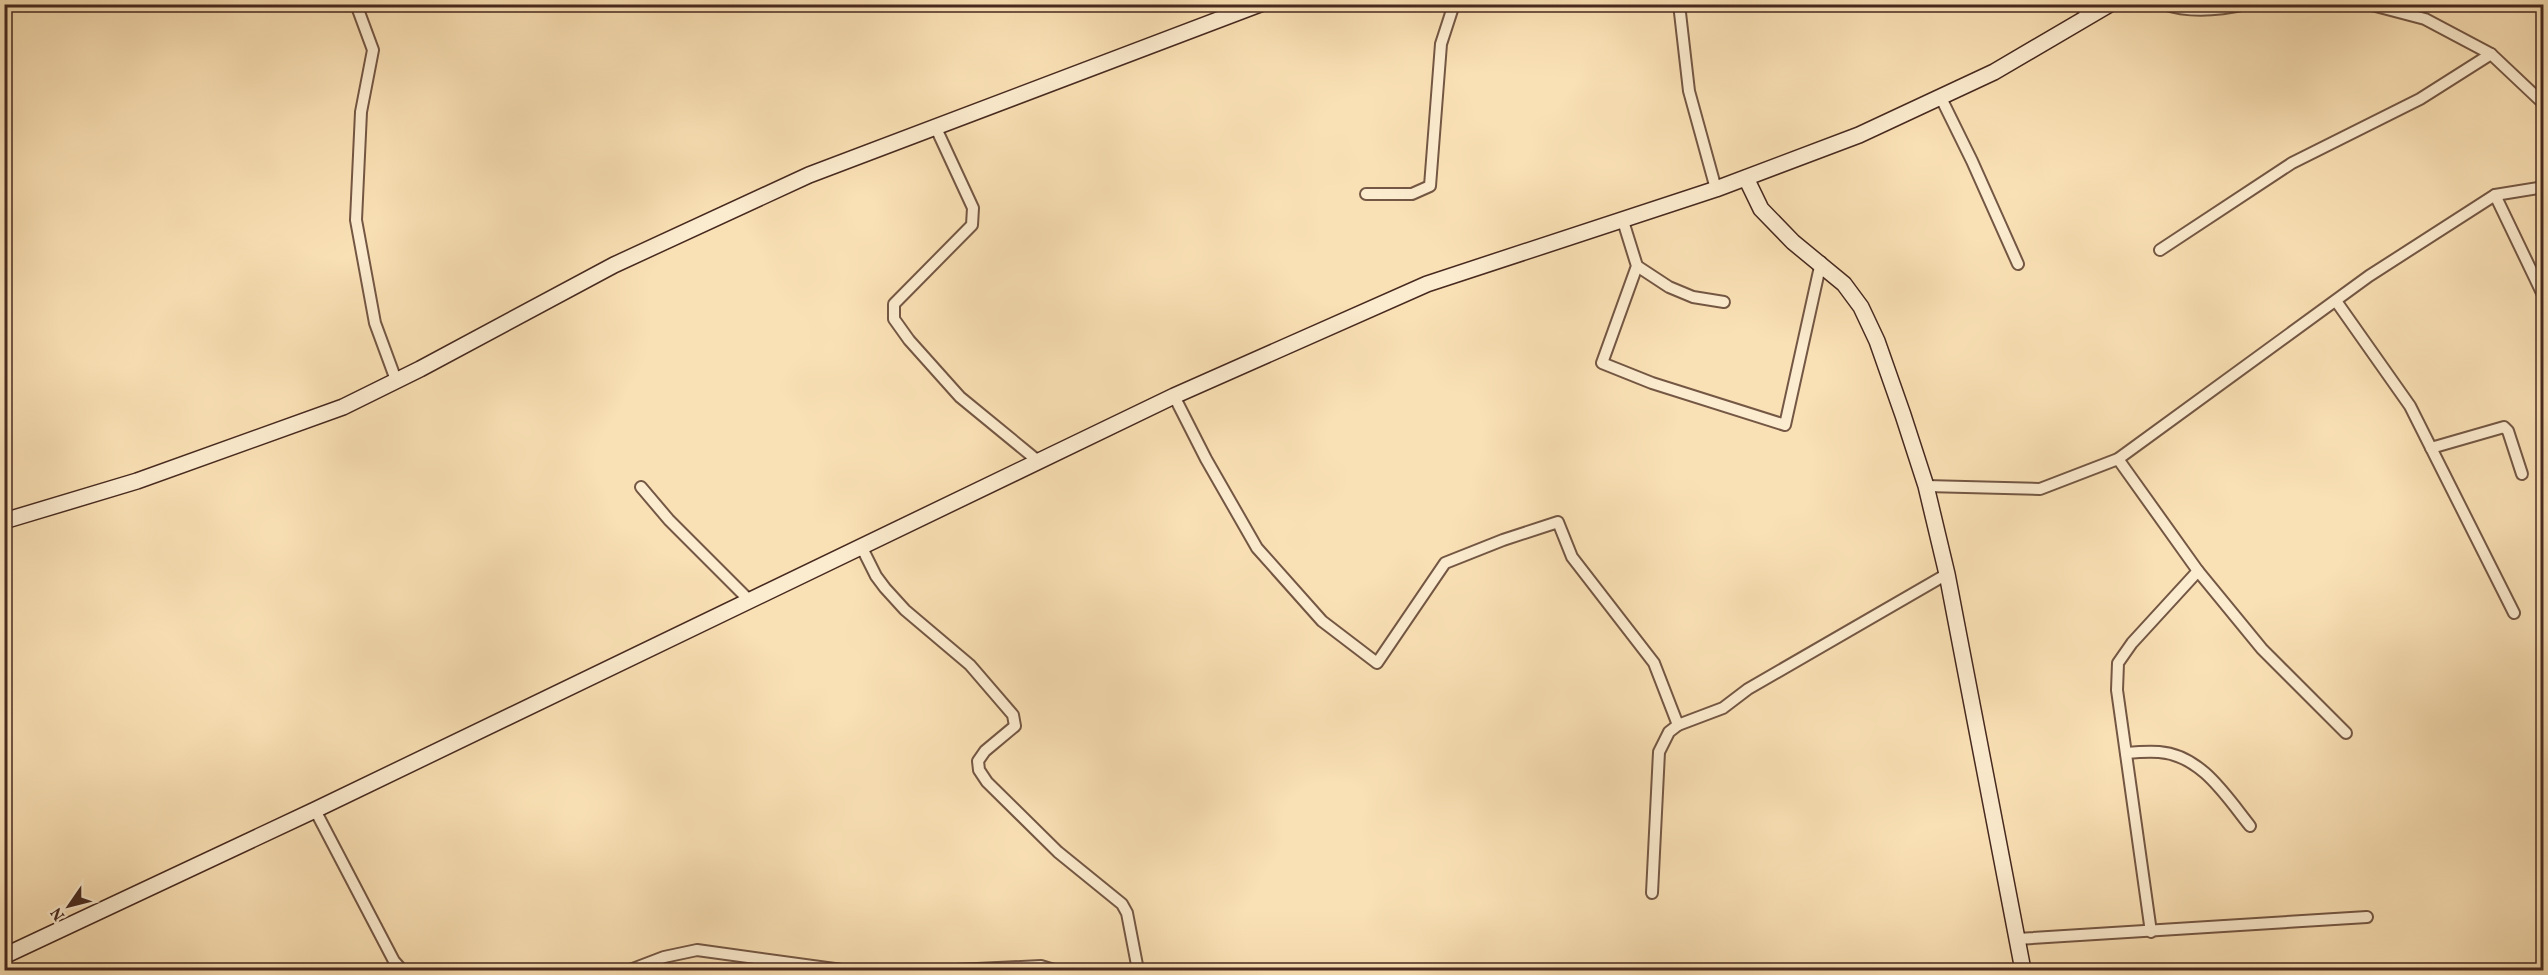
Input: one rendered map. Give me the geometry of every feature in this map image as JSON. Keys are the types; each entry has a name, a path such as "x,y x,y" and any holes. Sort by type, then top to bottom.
{"main road":[{"path":"4,521 137,481 264,437 343,406 614,265 726,212 935,126 1260,4"},
{"path":"4,956 315,810 1174,396 1428,284 1716,189 1859,135 1994,72 2110,4"},
{"path":"1746,178 1761,208 1793,242 1821,262 1844,284 1861,307 1877,341 1926,486 1947,574 2023,970"}],"street":[{"path":"356,4 373,50 361,112 356,220 375,323 396,380"},
{"path":"1366,194 1412,194 1430,186 1441,45 1454,4"},
{"path":"1679,4 1689,91 1716,189"},
{"path":"2078,4 2091,16"},
{"path":"2163,4 2175,8 2227,8 2247,4"},
{"path":"2368,4 2425,20 2491,54 2544,104"},
{"path":"2160,250 2292,163 2420,99 2491,54"},
{"path":"1941,98 2018,264"},
{"path":"935,126 973,208 972,225 894,304 894,319 909,340 960,397 1038,461"},
{"path":"1926,486 2040,489 2118,459 2369,276 2495,195 2544,187"},
{"path":"2495,195 2544,297"},
{"path":"1623,221 1637,266 1602,363 1652,383 1785,425 1821,262"},
{"path":"1637,266 1669,287 1693,297 1724,302"},
{"path":"2336,301 2410,406 2514,613"},
{"path":"1174,396 1206,459 1257,548 1322,621 1377,663 1445,563 1503,540 1558,522 1572,557 1654,663 1678,724"},
{"path":"2431,448 2504,427 2508,431 2522,474"},
{"path":"2118,459 2198,571 2262,649 2346,733"},
{"path":"641,487 669,520 749,600"},
{"path":"861,546 876,576 885,588 905,610 970,665 1013,715 1015,726 985,751 978,760 979,770 987,783 1058,852 1122,904 1127,913 1138,970"},
{"path":"2151,932 2117,690 2118,663 2132,643 2198,571"},
{"path":"1652,893 1659,752 1669,732 1678,724 1723,708 1758,683 1947,574"},
{"path":"2126,753 2160,752 2179,756 2199,767 2220,788 2250,825"},
{"path":"315,810 394,961 402,970"},
{"path":"2017,939 2367,917"},
{"path":"630,970 664,957 697,950 842,970"},
{"path":"956,970 1041,966 1054,970"}]}
